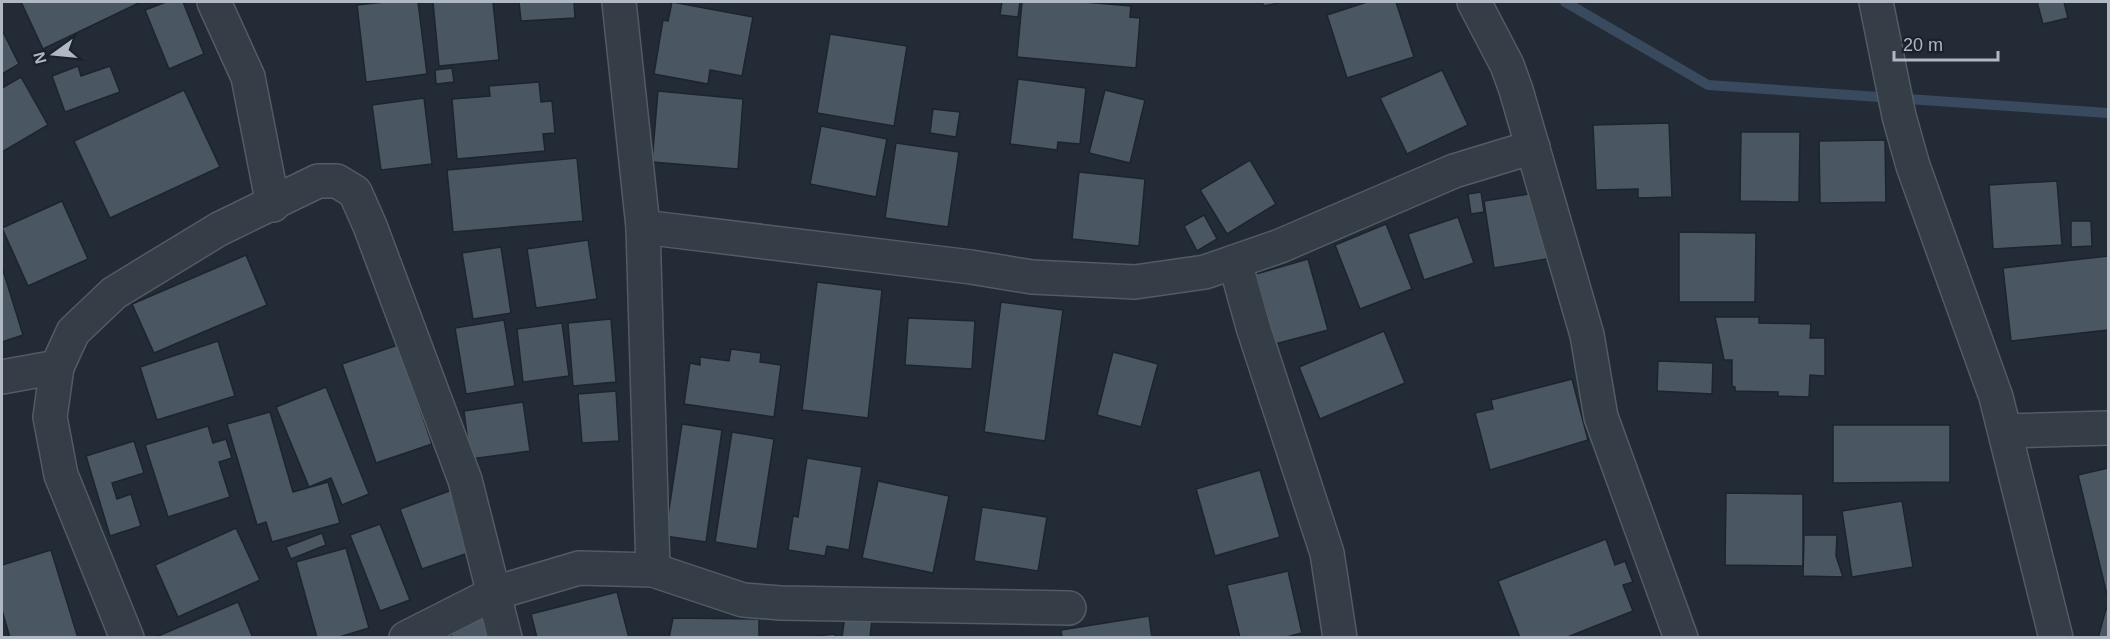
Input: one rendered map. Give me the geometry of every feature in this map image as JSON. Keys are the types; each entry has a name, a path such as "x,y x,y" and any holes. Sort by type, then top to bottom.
{"street":[{"path":"214,2 248,77 273,205"},
{"path":"619,2 643,227 653,570"},
{"path":"1474,2 1507,65 1587,335 1601,417 1681,638"},
{"path":"1876,2 1899,116 1913,166 1979,348 2005,431 2056,638"},
{"path":"643,227 971,267 1032,277 1135,282 1205,272 1235,262 1280,246 1454,171 1533,147"},
{"path":"127,638 61,476 50,417 57,367 73,332 114,293 219,229 273,205 318,181 337,181 355,192 370,226 465,480 505,638"},
{"path":"1235,262 1253,327 1327,553 1340,638"},
{"path":"2,377 57,367"},
{"path":"2005,431 2109,428"},
{"path":"406,638 495,593 579,568 653,570 743,600 1069,608"}],"building":[{"path":"21,2 141,2 43,49"},
{"path":"166,2 183,2 204,54 169,69 145,10"},
{"path":"418,2 427,74 366,82 357,5"},
{"path":"433,2 493,2 499,60 439,66"},
{"path":"519,2 574,2 575,18 521,21"},
{"path":"672,2 753,17 742,76 710,70 708,84 654,74 663,20 668,21"},
{"path":"1002,2 1020,2 1018,17 1000,15"},
{"path":"1022,2 1084,2 1131,6 1130,17 1140,18 1136,68 1017,57"},
{"path":"1262,2 1283,2 1264,6"},
{"path":"1367,2 1396,2 1414,57 1347,78 1327,15"},
{"path":"2037,2 2064,2 2068,18 2043,24"},
{"path":"2,30 19,64 2,74"},
{"path":"830,34 907,46 894,126 817,113"},
{"path":"78,66 81,76 110,66 120,92 65,112 52,76"},
{"path":"452,68 454,82 436,84 435,70"},
{"path":"1442,70 1468,125 1407,154 1380,98"},
{"path":"21,77 48,125 2,152 2,88"},
{"path":"1018,79 1086,88 1080,144 1058,142 1057,150 1010,144"},
{"path":"539,82 541,102 552,101 555,133 543,134 545,151 457,159 452,99 490,96 489,86"},
{"path":"184,90 220,167 110,218 74,141"},
{"path":"1105,90 1145,100 1130,163 1089,153"},
{"path":"658,91 743,99 738,169 652,162"},
{"path":"424,98 432,164 381,170 372,105"},
{"path":"933,109 960,112 956,137 930,133"},
{"path":"1669,123 1672,197 1638,198 1638,189 1596,190 1593,125"},
{"path":"821,126 887,139 876,197 810,184"},
{"path":"1741,132 1800,132 1799,202 1740,201"},
{"path":"1885,140 1886,202 1820,203 1819,141"},
{"path":"896,143 959,152 948,227 885,218"},
{"path":"577,158 583,221 453,232 447,170"},
{"path":"1250,160 1276,204 1227,234 1200,190"},
{"path":"1079,172 1145,179 1139,246 1072,239"},
{"path":"2057,181 2062,245 1993,249 1989,185"},
{"path":"1481,192 1484,212 1471,214 1468,194"},
{"path":"1541,192 1552,258 1494,268 1484,201"},
{"path":"62,201 88,259 28,286 2,228"},
{"path":"1204,215 1217,239 1197,251 1184,226"},
{"path":"1458,217 1474,263 1424,280 1408,234"},
{"path":"2071,221 2091,221 2092,246 2071,247"},
{"path":"1386,224 1412,289 1360,309 1335,245"},
{"path":"1679,232 1756,233 1755,302 1679,302"},
{"path":"588,240 597,299 536,308 527,249"},
{"path":"501,247 511,313 473,319 462,253"},
{"path":"246,255 267,305 154,353 132,304"},
{"path":"2108,256 2108,330 2011,341 2003,268"},
{"path":"1308,259 1328,330 1275,344 1256,274"},
{"path":"2,267 23,335 2,342"},
{"path":"817,282 882,290 868,418 802,410"},
{"path":"1001,302 1063,310 1045,441 984,432"},
{"path":"1715,317 1759,317 1759,323 1811,324 1810,338 1825,338 1825,376 1810,375 1809,397 1778,396 1778,392 1735,391 1735,387 1732,386 1732,360 1724,360"},
{"path":"908,318 975,321 972,369 905,365"},
{"path":"611,319 616,382 573,386 568,323"},
{"path":"504,320 515,386 466,394 455,328"},
{"path":"562,323 569,376 523,382 517,329"},
{"path":"1384,331 1405,383 1320,419 1299,367"},
{"path":"218,341 235,396 157,420 140,367"},
{"path":"398,345 432,444 376,463 342,364"},
{"path":"731,349 761,353 760,362 781,365 774,417 684,404 690,363 700,365 700,357 729,361"},
{"path":"1113,352 1158,364 1141,427 1097,415"},
{"path":"1658,361 1713,363 1712,394 1657,391"},
{"path":"1572,379 1588,440 1490,470 1475,413 1493,409 1491,400"},
{"path":"326,387 369,494 342,505 331,478 309,487 276,407"},
{"path":"616,391 619,441 582,443 578,394"},
{"path":"523,402 530,451 470,459 464,411"},
{"path":"270,412 293,492 328,482 340,523 272,542 266,522 257,525 227,424"},
{"path":"682,424 722,430 706,542 665,536"},
{"path":"1833,425 1950,425 1950,482 1833,483"},
{"path":"208,426 213,443 226,439 232,458 219,462 230,497 168,517 145,445"},
{"path":"732,432 774,439 757,549 715,542"},
{"path":"134,441 144,473 112,483 117,499 131,494 141,526 110,536 86,456"},
{"path":"807,458 862,467 849,550 827,546 825,556 788,550 793,516 798,517"},
{"path":"2108,468 2108,599 2078,475"},
{"path":"1260,470 1280,537 1215,556 1196,489"},
{"path":"878,481 949,496 933,573 862,558"},
{"path":"452,490 474,551 422,569 400,509"},
{"path":"1726,493 1803,494 1803,566 1725,565"},
{"path":"1902,501 1913,567 1852,577 1842,511"},
{"path":"982,507 1047,517 1038,571 974,561"},
{"path":"380,524 410,600 380,611 350,535"},
{"path":"236,528 260,580 178,617 155,565"},
{"path":"322,533 326,545 291,559 286,547"},
{"path":"1804,535 1837,535 1836,556 1843,577 1803,576"},
{"path":"1606,539 1615,565 1625,561 1633,582 1623,585 1633,611 1565,638 1520,638 1498,581"},
{"path":"346,548 369,628 336,638 317,638 296,562"},
{"path":"51,550 78,638 10,638 2,610 2,565"},
{"path":"1288,571 1302,633 1282,638 1240,638 1227,585"},
{"path":"617,592 629,638 537,638 531,614"},
{"path":"238,602 253,638 159,638 158,636"},
{"path":"2106,609 2108,610 2108,638 2098,638"},
{"path":"490,616 496,638 452,638 449,626"},
{"path":"845,616 872,619 870,638 842,637"},
{"path":"1149,616 1152,638 1062,638 1061,630"},
{"path":"673,618 759,619 759,638 669,638"},
{"path":"835,634 835,638 798,638"}],"waterway":[{"path":"1565,2 1708,85 2108,113"}]}
